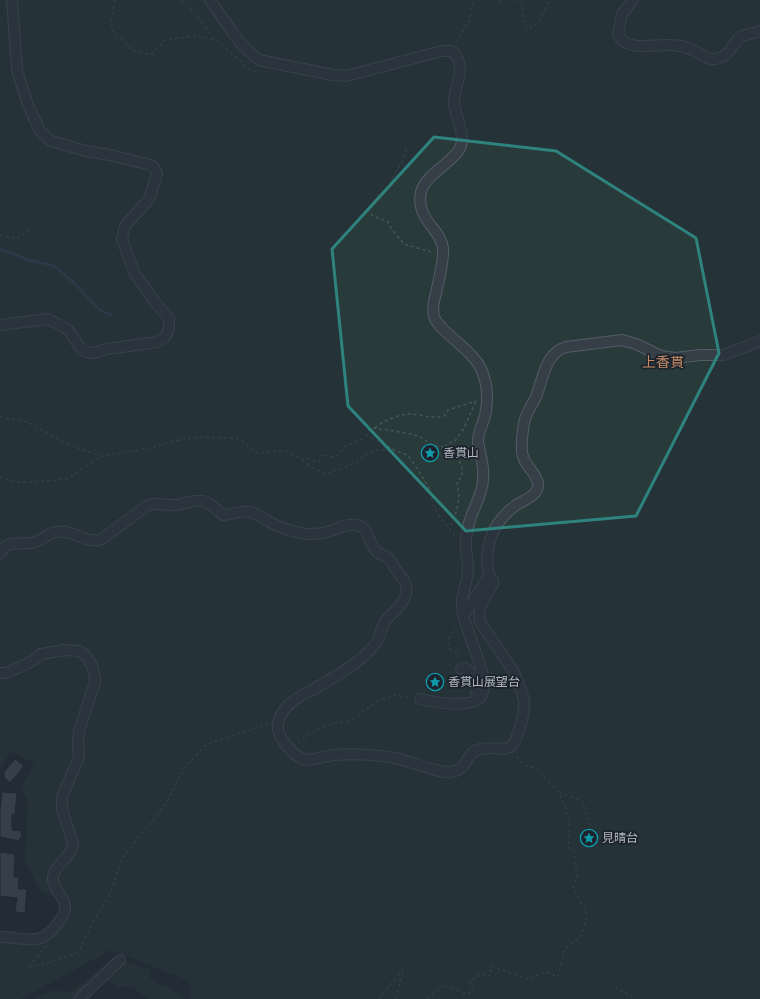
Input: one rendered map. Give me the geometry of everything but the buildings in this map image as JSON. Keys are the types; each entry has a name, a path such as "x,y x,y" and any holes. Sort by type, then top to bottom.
{"street":[{"path":"0,325 48,319 69,331 82,350 94,353 106,349 158,342 166,336 169,327 169,318 155,302 135,274 122,239 125,226 149,199 157,174 156,169 151,165 86,151 51,141 40,131 28,105 17,70 12,0"},
{"path":"210,0 245,48 259,60 275,64 346,76 442,51 452,51 457,56 459,62 460,71 454,100 462,137 461,145 452,158 422,187 420,194 421,208 425,217 443,245 443,256 433,307 436,322 480,366 484,376 486,390 485,414 478,442 481,454 483,479 481,492 469,521 466,543 468,570 462,602 466,625 484,682 482,696 470,703 438,703 420,699"},
{"path":"633,0 622,14 618,35 621,40 629,44 669,45 694,50 705,58 714,59 726,55 741,37 760,31"},
{"path":"0,553 5,546 38,542 50,533 58,532 67,532 82,538 99,541 148,505 157,503 175,505 197,500 211,504 223,515 249,511 289,531 315,534 326,533 342,527 353,525 363,527 366,530 372,547 378,553 387,558 403,578 406,586 406,597 382,625 379,637 374,647 351,666 293,700 278,720 279,732 290,749 300,758 305,760 334,755 348,755 394,758 448,773 460,770 466,765 469,757 477,750 507,748 512,746 516,740 522,718 524,702 518,681 514,672 478,617 479,610 493,584 493,580 489,576 486,558 495,530 502,520 515,507 532,496 537,490 537,480 524,462 522,452 527,415 536,396 548,363 559,349 622,340 636,344 661,356 675,358 700,355 724,355 760,341"},
{"path":"464,615 489,576"},
{"path":"0,673 6,673 20,667 34,660 41,654 72,650 79,651 86,656 92,665 95,678 79,731 79,757 62,797 62,809 73,845 68,855 60,863 54,873 53,879 56,889 62,896 65,911 56,927 38,940 0,938"},
{"path":"457,666 465,668 475,677 477,700"},
{"path":"79,999 120,960"}],"path":[{"path":"115,0 111,20 113,31 134,50 143,54 152,54 165,40 196,36 216,40"},
{"path":"181,0 191,9 216,40 252,72 275,64"},
{"path":"452,51 470,19 473,0"},
{"path":"500,0 502,2 504,0"},
{"path":"516,0 522,3 524,25 527,28 536,25 550,0"},
{"path":"406,150 403,160 385,191 378,195 368,210 373,216 388,222 404,244 443,256"},
{"path":"0,235 17,240 31,230"},
{"path":"302,459 306,458 319,462 322,454 330,457 337,456 346,445 359,441 369,430 375,428 379,424 404,414 433,417 444,416 448,410 476,401 464,428 455,441 447,444 445,447"},
{"path":"0,417 27,422 69,445 101,456"},
{"path":"375,428 412,434 422,438 434,446 445,447 449,452 457,456 462,467 462,477 457,481 459,497 457,509 450,530"},
{"path":"366,435 394,450 407,455 411,459 429,488 433,505 442,522 458,540 466,543"},
{"path":"0,478 18,482 67,479 101,456 152,448 175,440 198,437 236,438 242,441 253,451 260,453 276,451 285,452 302,459 311,467 324,474 347,468 367,453 377,450 394,450"},
{"path":"457,666 459,654 448,647 449,640 454,630 460,625 466,625"},
{"path":"290,749 321,727 353,719 376,702 395,695 420,699"},
{"path":"47,944 28,968 73,955 80,949 94,920 111,893 121,860 167,802 183,769 206,745 278,720"},
{"path":"507,748 525,765 539,770 559,792 582,801 595,838"},
{"path":"427,999 444,985 466,994 473,992 470,981 480,974 490,976 492,966 530,980 539,973 548,973 558,977 564,949 581,936 587,918 584,906 581,904 573,885 577,876 574,851 568,847 570,827 566,810 559,792"},
{"path":"379,999 403,969 396,999"},
{"path":"615,987 636,999"}],"highlighted area":[{"path":"434,137 556,151 696,238 719,353 636,516 466,531 348,406 332,249"}],"shaded area":[{"path":"0,0 760,0 760,999 191,999 189,981 111,950 21,999 0,999 0,940 39,943 62,925 62,900 40,891 25,861 28,801 21,789 34,763 11,751 0,769"},
{"path":"123,961 151,970 150,978 159,984 169,987 183,997 183,999 150,999 134,988 119,988 104,979"},
{"path":"108,962 116,962 76,999 35,999 36,997 54,990 70,993"}],"waterway":[{"path":"0,249 29,260 51,265 58,269 100,310 111,315"}],"place":[{"name":"香貫山","path":"430,453"},
{"name":"香貫山展望台","path":"435,682"},
{"name":"見晴台","path":"589,838"}],"district":[{"name":"上香貫","path":"663,362"}]}
